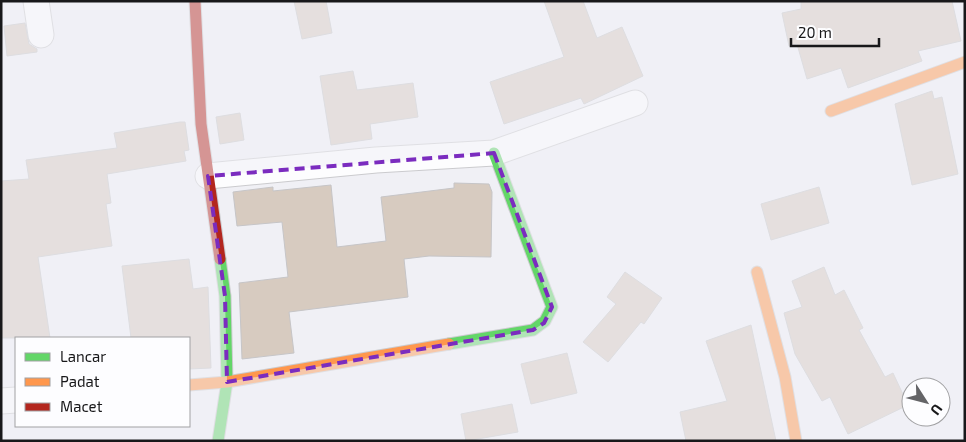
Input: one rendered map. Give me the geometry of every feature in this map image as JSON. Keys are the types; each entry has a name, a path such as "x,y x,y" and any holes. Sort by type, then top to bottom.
{"street":[{"path":"36,1 41,35"},
{"path":"195,1 201,124 225,296 227,382 218,441"},
{"path":"831,111 965,62"},
{"path":"208,176 376,160 494,154 635,103"},
{"path":"190,385 227,382 533,330 544,323 549,317 552,307 494,154"},
{"path":"756,272 785,377 796,441"},
{"path":"1,401 15,400"}],"highlighted area":[{"path":"494,153 552,307 544,323 533,330 227,382 225,296 208,176"}],"building":[{"path":"294,1 326,1 332,33 302,39"},
{"path":"544,1 583,1 597,38 622,27 643,76 584,104 581,98 504,124 490,82 564,57"},
{"path":"801,1 952,1 961,41 918,51 922,61 848,88 841,68 807,79 797,44 789,46 782,13 801,9"},
{"path":"25,23 29,44 37,49 37,52 7,56 4,26"},
{"path":"353,71 357,90 413,83 418,117 370,124 372,139 331,145 320,76"},
{"path":"932,91 934,99 942,97 958,174 912,185 895,104"},
{"path":"240,113 244,140 220,144 216,117"},
{"path":"185,122 189,150 184,151 186,161 107,174 111,203 106,204 112,246 38,257 50,337 1,338 1,181 29,179 26,160 117,148 114,133"},
{"path":"454,183 489,184 492,192 491,257 429,256 404,259 408,297 289,312 294,353 242,359 239,283 288,277 282,222 237,226 233,192 273,187 273,191 331,185 337,247 386,241 381,197 454,188"},
{"path":"819,187 829,223 771,240 761,204"},
{"path":"189,259 193,289 208,287 211,368 190,369 190,337 131,337 122,266"},
{"path":"824,267 835,295 844,290 863,328 859,330 885,377 893,373 901,390 901,408 848,434 830,397 822,401 795,354 784,313 802,307 792,281"},
{"path":"625,272 662,298 644,324 641,322 608,362 583,342 616,304 607,297"},
{"path":"751,325 776,441 686,441 680,412 727,401 706,341"},
{"path":"567,353 577,393 531,404 521,364"},
{"path":"512,404 518,432 466,441 461,414"}],"traffic: fast":[{"path":"449,344 533,330 545,321 552,307 494,153"},
{"path":"218,441 227,382 225,296 220,259"}],"traffic: slow":[{"path":"831,111 965,62"},
{"path":"757,272 785,377 796,441"},
{"path":"190,385 227,382 449,344"}],"traffic: jam":[{"path":"195,1 201,124 220,259"}]}
